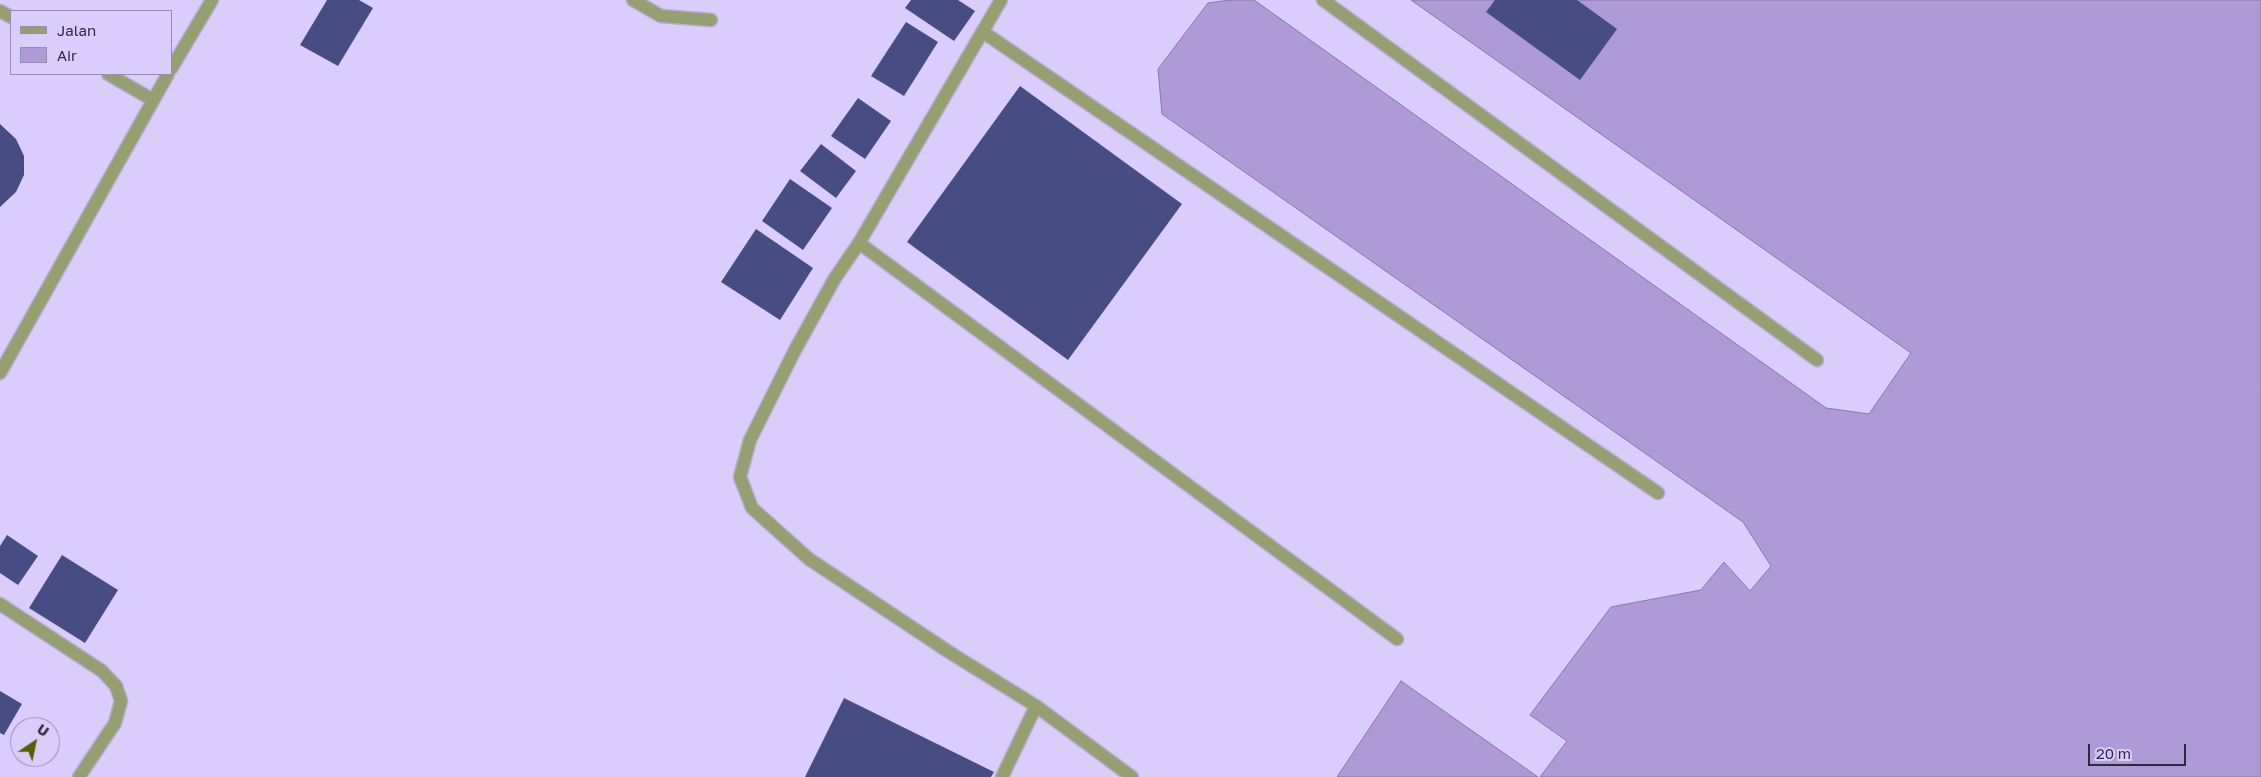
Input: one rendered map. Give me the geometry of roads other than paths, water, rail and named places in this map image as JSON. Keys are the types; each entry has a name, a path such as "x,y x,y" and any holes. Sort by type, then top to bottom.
{"street":[{"path":"172,66 212,0"},
{"path":"632,0 661,16 711,20"},
{"path":"1001,0 859,243 835,278 750,440 740,477 752,508 809,559 949,652 1036,706 1132,777"},
{"path":"1323,0 1817,360"},
{"path":"982,32 1658,493"},
{"path":"110,75 153,100"},
{"path":"0,373 167,75"},
{"path":"859,243 1397,639"},
{"path":"0,604 102,671 116,686 121,701 115,723 79,777"},
{"path":"1002,777 1036,706"}],"water":[{"path":"1230,0 1254,0 1826,408 1869,414 1911,353 1411,0 2261,0 2261,777 1540,777 1567,741 1530,715 1611,607 1701,590 1724,562 1750,591 1771,566 1743,522 1162,114 1158,69 1208,3"},
{"path":"1401,681 1538,777 1337,777"}]}
